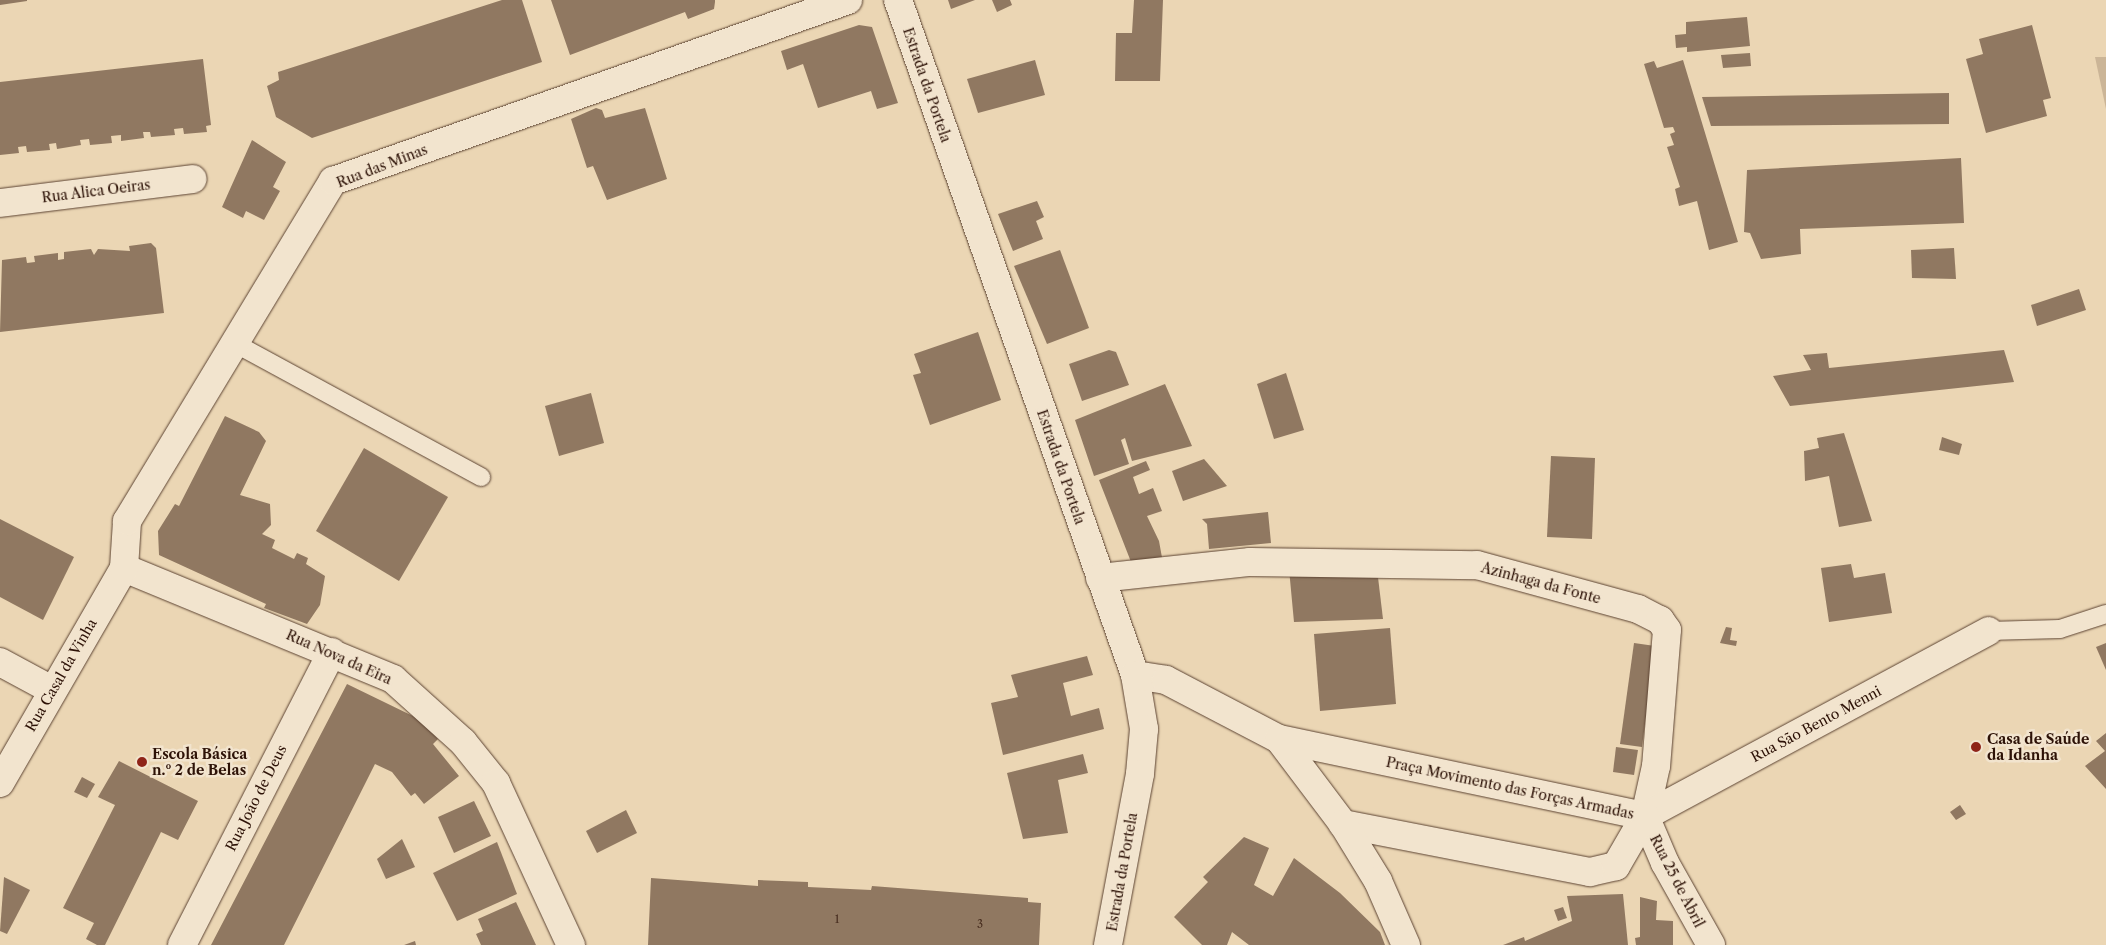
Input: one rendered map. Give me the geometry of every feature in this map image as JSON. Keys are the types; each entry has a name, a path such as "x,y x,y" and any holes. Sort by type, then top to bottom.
{"street":[{"name":"Rua das Minas","path":"124,568 127,521 333,182 848,0"},
{"name":"Estrada da Portela","path":"898,0 1135,675 1144,729 1140,774 1108,945"},
{"name":"Rua Alica Oeiras","path":"0,203 193,179"},
{"name":"Azinhaga da Fonte","path":"1100,578 1250,562 1477,565 1638,609 1660,620 1669,641 1645,816"},
{"name":"Rua Nova da Eira","path":"124,568 332,652 393,679 463,742 496,783 571,945"},
{"name":"Rua Casal da Vinha","path":"0,783 124,568"},
{"name":"Rua São Bento Menni","path":"1645,816 1988,632"},
{"name":"Rua João de Deus","path":"182,945 332,652"},
{"path":"0,662 52,690"},
{"name":"Praça Movimento das Forças Armadas","path":"1135,675 1166,680 1279,739 1645,816 1616,866 1590,872 1343,824"},
{"name":"Praça Movimento das Forças Armadas","path":"1279,739 1343,824 1378,881 1406,944"},
{"name":"Rua 25 de Abril","path":"1645,816 1664,863 1707,942"}],"lane":[{"path":"236,344 481,477"},
{"path":"1988,632 2060,629 2106,614"}],"shaded area":[{"path":"2095,57 2106,57 2106,109"}],"building":[{"path":"0,0 27,0 27,1 0,5"},
{"path":"502,0 522,0 542,62 312,138 276,117 267,86 279,80 278,72"},
{"path":"551,0 715,0 715,2 714,9 688,19 685,12 570,55"},
{"path":"948,0 975,0 951,9"},
{"path":"992,0 1010,0 1012,5 997,12"},
{"path":"1134,0 1163,0 1160,81 1115,81 1116,33 1132,33"},
{"path":"1747,17 1750,46 1687,52 1687,47 1676,48 1675,35 1686,34 1686,22"},
{"path":"859,25 872,27 898,103 877,109 871,91 818,108 803,64 787,70 781,51"},
{"path":"2032,25 2051,98 2043,100 2047,116 1986,133 1966,59 1983,54 1979,39"},
{"path":"1750,53 1751,66 1723,68 1721,55"},
{"path":"203,59 211,125 206,126 207,132 184,134 183,128 174,129 175,135 151,137 150,132 143,132 144,138 121,141 121,135 111,136 112,143 90,145 89,139 80,140 81,145 57,149 56,143 49,144 50,150 27,152 26,146 18,147 19,153 0,155 0,82"},
{"path":"1035,60 1045,95 978,113 967,79"},
{"path":"1683,60 1738,242 1709,250 1697,201 1679,206 1675,189 1680,187 1667,147 1674,145 1670,134 1675,132 1673,127 1664,128 1644,64 1654,61 1657,68"},
{"path":"1949,93 1949,124 1711,126 1702,97"},
{"path":"596,108 602,110 605,118 645,108 667,179 607,200 593,166 587,168 571,119"},
{"path":"252,140 286,162 273,187 280,191 264,220 246,211 243,218 222,207"},
{"path":"1961,158 1964,223 1800,229 1801,254 1761,259 1750,233 1744,232 1747,170"},
{"path":"1037,201 1044,217 1036,221 1043,239 1013,251 998,214"},
{"path":"151,243 156,248 164,313 0,332 2,260 26,257 27,263 35,262 34,256 58,253 58,260 64,259 64,252 91,249 94,255 98,249 130,251 129,246"},
{"path":"1954,248 1956,279 1912,278 1911,250"},
{"path":"1060,250 1089,328 1047,344 1014,266"},
{"path":"2079,289 2086,310 2037,326 2031,305"},
{"path":"978,332 1001,400 930,425 913,375 921,373 914,354"},
{"path":"1109,350 1116,352 1129,385 1082,401 1069,364"},
{"path":"2004,350 2014,382 1790,406 1773,376 1811,370 1803,355 1827,353 1829,368"},
{"path":"1286,373 1304,430 1274,439 1257,384"},
{"path":"1165,384 1192,446 1132,461 1125,438 1121,440 1129,464 1094,476 1075,420"},
{"path":"591,393 604,443 559,456 545,406"},
{"path":"225,416 259,432 266,441 240,495 270,504 271,525 262,534 275,540 272,548 294,559 297,553 308,558 306,564 325,576 320,605 307,624 264,608 266,604 159,555 158,531 175,504 179,506"},
{"path":"1844,433 1872,521 1839,527 1829,476 1805,481 1804,451 1819,448 1817,438"},
{"path":"1942,437 1962,444 1959,455 1939,450"},
{"path":"364,448 448,497 399,581 316,531"},
{"path":"1551,456 1595,458 1592,539 1547,537"},
{"path":"1204,459 1227,486 1183,501 1172,471"},
{"path":"1146,461 1150,470 1133,477 1139,494 1153,488 1162,511 1147,516 1159,541 1163,563 1133,567 1099,480"},
{"path":"1268,512 1271,543 1209,549 1207,524 1202,519"},
{"path":"0,519 74,557 43,620 0,597"},
{"path":"1851,564 1854,578 1885,573 1892,613 1829,622 1821,568"},
{"path":"1289,569 1377,569 1383,619 1294,622"},
{"path":"1726,627 1732,628 1730,640 1737,641 1736,646 1720,643"},
{"path":"1390,628 1396,704 1320,711 1314,634"},
{"path":"1634,643 1655,646 1642,747 1620,744"},
{"path":"2106,643 2106,670 2096,647"},
{"path":"1087,656 1093,675 1063,683 1071,716 1099,708 1104,729 1003,755 991,703 1018,697 1011,675"},
{"path":"347,684 419,719 438,739 433,744 459,776 424,804 415,793 411,796 392,772 375,764 284,945 211,945"},
{"path":"2106,733 2106,789 2085,766 2105,751 2096,741"},
{"path":"1616,747 1638,750 1634,775 1613,772"},
{"path":"1083,754 1088,773 1058,780 1068,833 1023,839 1007,773"},
{"path":"119,761 198,801 178,840 161,832 105,945 97,945 86,939 94,923 63,908 115,805 98,797"},
{"path":"82,777 95,784 87,798 74,792"},
{"path":"474,801 491,836 454,853 438,817"},
{"path":"1960,805 1966,814 1956,820 1950,812"},
{"path":"626,810 637,833 597,853 586,831"},
{"path":"1244,837 1269,848 1254,885 1273,896 1294,858 1340,893 1380,932 1385,945 1249,945 1232,932 1227,945 1202,945 1174,917 1208,882 1203,877"},
{"path":"402,839 415,867 386,879 377,859"},
{"path":"497,842 517,894 457,921 433,873"},
{"path":"4,877 30,890 7,934 0,931"},
{"path":"651,878 758,886 758,880 808,882 808,887 871,890 872,886 1028,898 1028,902 1041,903 1039,945 648,945"},
{"path":"1623,894 1628,945 1503,945 1524,937 1525,941 1572,921 1567,896"},
{"path":"1640,897 1657,901 1656,920 1673,921 1673,945 1636,945 1635,938 1640,937"},
{"path":"516,902 536,945 481,945 476,934 483,931 478,919"},
{"path":"1563,907 1567,918 1558,921 1554,910"},
{"path":"415,941 416,945 404,945"}],"place":[{"name":"Casa de Saúde da Idanha","path":"1976,747"},
{"name":"Escola Básica n.º 2 de Belas","path":"142,762"}]}
